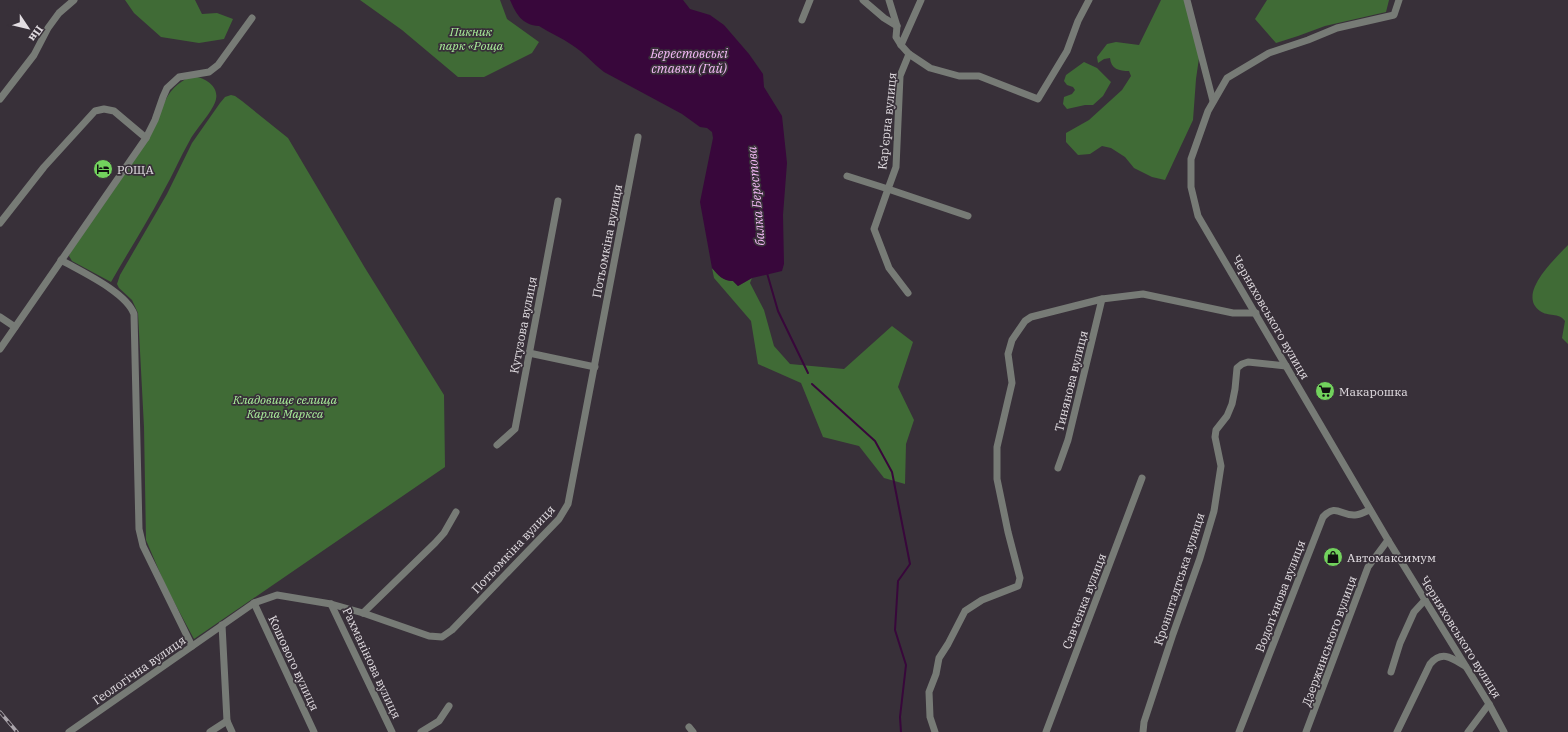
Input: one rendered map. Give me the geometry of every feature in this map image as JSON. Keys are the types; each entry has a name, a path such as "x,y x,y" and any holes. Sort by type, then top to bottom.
{"street":[{"path":"0,99 34,55 48,28 59,13 74,0"},
{"path":"802,20 810,0"},
{"path":"863,0 884,18 897,26"},
{"path":"889,0 897,26 896,37 909,54 930,68 959,76 979,76 1038,99 1067,51 1089,0"},
{"path":"901,45 921,0"},
{"path":"1187,0 1213,101"},
{"name":"Черняховського вулиця","path":"1399,0 1394,15 1337,28 1308,40 1269,53 1227,78 1206,115 1191,159 1191,187 1198,216 1370,510 1467,667 1504,732"},
{"path":"0,350 146,138 155,120 167,88 179,77 209,72 218,65 252,18"},
{"name":"Кар'єрна вулиця","path":"908,293 889,268 874,229 896,167 900,76 909,54"},
{"path":"0,223 44,167 95,111 104,109 114,111 146,138"},
{"name":"Потьомкіна вулиця","path":"222,626 254,603 277,595 331,604 363,613 429,636 442,637 452,630 559,520 568,504 638,137"},
{"name":"Кар'єрна вулиця","path":"847,176 968,216"},
{"name":"Кутузова вулиця","path":"497,445 515,429 558,201"},
{"path":"62,260 110,288 126,300 132,308 134,314 139,529 144,546 192,646"},
{"path":"935,732 930,717 929,692 936,674 939,658 966,611 982,600 1018,586 1020,578 1008,532 997,479 997,447 1012,383 1008,354 1012,340 1025,321 1031,317 1102,299 1142,294 1233,313 1256,313"},
{"name":"Тинянова вулиця","path":"1058,468 1068,440 1102,299"},
{"path":"0,317 15,327"},
{"path":"529,352 595,367"},
{"name":"Кронштадтська вулиця","path":"1143,732 1144,722 1200,558 1214,512 1221,466 1215,437 1216,430 1227,416 1232,404 1237,368 1248,362 1286,366"},
{"name":"Савченка вулиця","path":"1046,732 1142,478"},
{"name":"Водоп’янова вулиця","path":"1238,732 1323,517 1329,511 1335,510 1355,515 1370,510"},
{"path":"363,613 435,543 444,532 456,512"},
{"name":"Дзержинського вулиця","path":"1306,732 1368,567 1388,540"},
{"path":"1390,672 1400,643 1414,612 1425,600"},
{"name":"Кошового вулиця","path":"254,603 314,732"},
{"name":"Рахманінова вулиця","path":"331,604 392,732"},
{"path":"222,626 227,721 232,732"},
{"name":"Геологічна вулиця","path":"69,732 222,626"},
{"path":"1397,732 1430,664 1435,658 1442,656 1449,657 1467,667"},
{"path":"1468,732 1489,704"},
{"path":"421,732 439,722 448,706"},
{"path":"210,732 227,721"}],"green space":[{"path":"125,0 195,0 202,14 217,13 233,19 224,39 199,43 161,37 134,13"},
{"name":"Пикник парк «Роща","path":"360,0 500,0 507,19 539,42 532,53 484,77 458,77 402,30"},
{"path":"1161,0 1185,0 1200,51 1193,120 1165,180 1152,177 1134,168 1125,157 1111,148 1102,146 1090,154 1078,155 1066,142 1066,133 1089,120 1122,90 1131,76 1129,71 1116,69 1112,65 1110,58 1104,59 1098,63 1097,57 1107,44 1116,42 1139,45"},
{"path":"1267,0 1389,0 1386,12 1325,26 1276,43 1255,19"},
{"path":"1084,62 1097,68 1111,82 1103,96 1093,105 1085,105 1067,109 1063,104 1064,97 1072,94 1075,90 1064,81 1066,75"},
{"path":"192,76 201,78 213,86 216,94 215,103 190,140 157,204 111,282 72,261 69,256 70,253 148,140 168,95 182,81"},
{"name":"Кладовище селища Карла Маркса","path":"231,95 242,101 288,138 365,268 444,395 445,467 194,639 166,587 146,540 144,427 138,313 132,300 119,288 117,284 120,275 167,194 192,143 220,103 225,97"},
{"path":"1568,245 1568,344 1562,338 1565,321 1563,318 1540,311 1534,304 1533,295 1535,286 1540,276"},
{"path":"712,268 721,277 726,280 733,281 738,286 752,278 750,283 764,310 774,346 790,364 844,369 892,326 913,342 898,387 914,420 906,444 905,484 884,478 859,446 823,437 801,383 758,364 751,321 714,278"}],"water":[{"name":"Берестовські ставки (Гай)","path":"510,0 683,0 690,9 710,15 724,25 749,54 763,74 764,87 782,116 787,163 783,215 784,264 782,271 752,278 738,286 733,281 726,280 721,277 712,268 700,202 713,138 712,132 707,128 700,127 682,114 604,72 581,51 564,40 539,26 524,21 517,14"}],"waterway":[{"name":"балка Берестова","path":"767,273 778,311 808,373"},
{"name":"балка Берестова","path":"812,384 875,441 892,472 910,564 898,581 895,630 906,665 900,717 901,732"}],"railway":[{"path":"0,712 17,732"}],"place":[{"name":"РОЩА","path":"103,169"},
{"name":"Макарошка","path":"1325,391"},
{"name":"Автомаксимум","path":"1333,557"}]}
